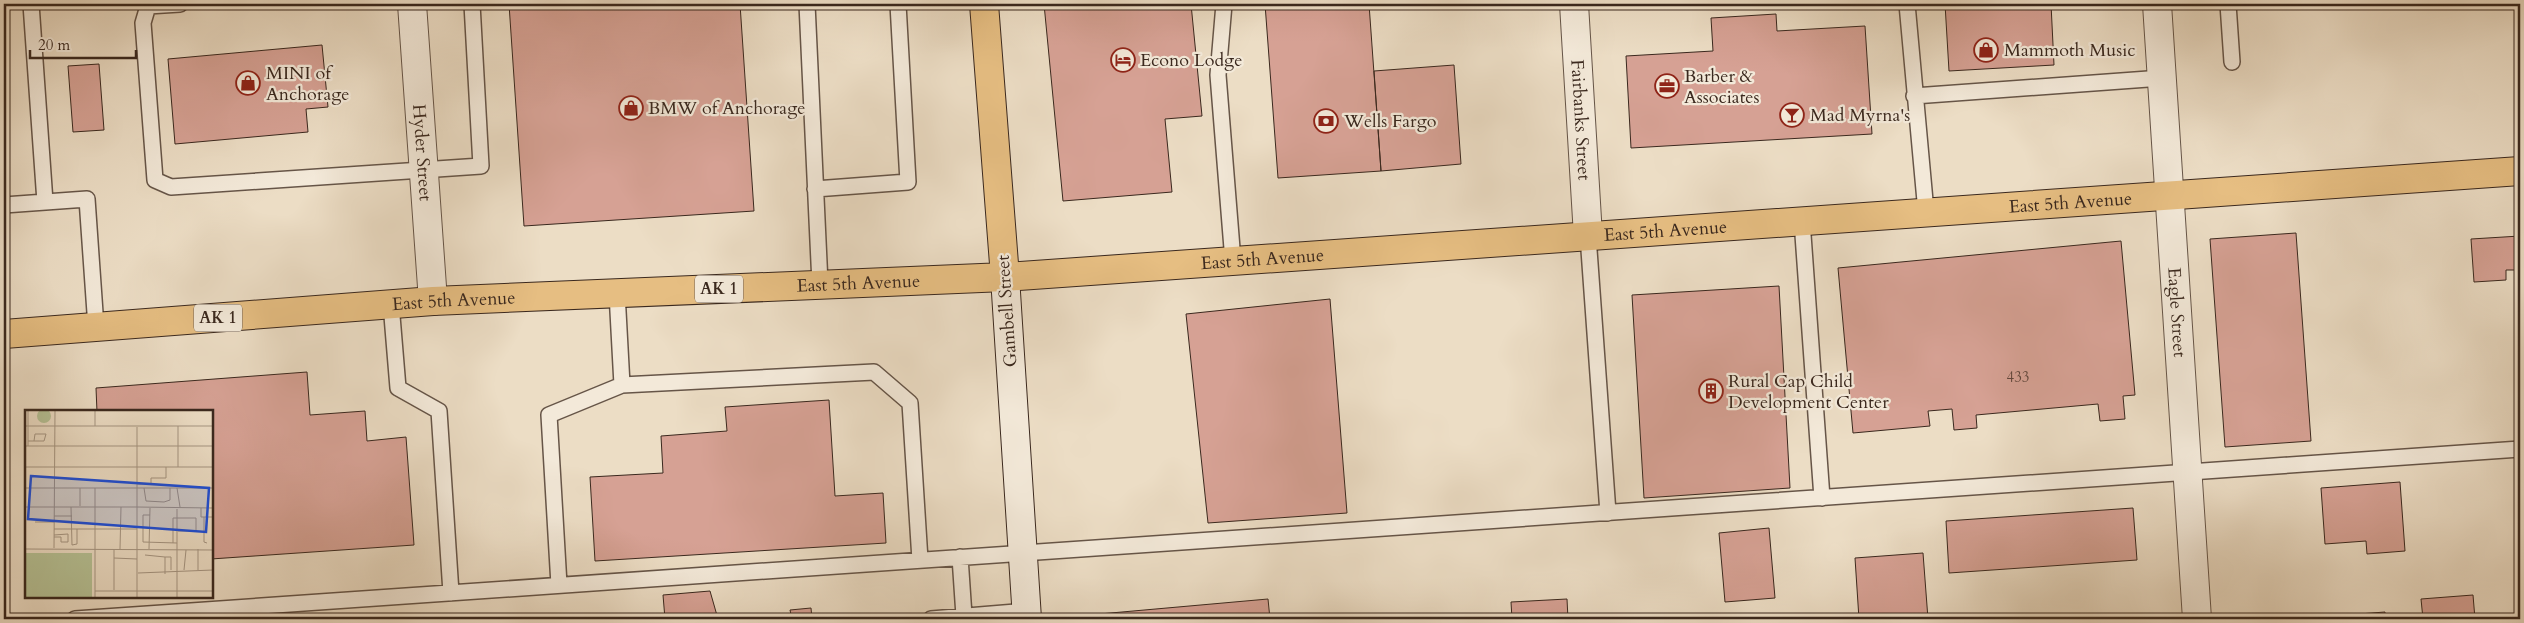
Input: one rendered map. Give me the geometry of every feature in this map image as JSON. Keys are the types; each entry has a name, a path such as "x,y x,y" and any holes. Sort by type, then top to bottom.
{"main road":[{"name":"Gambell Street","path":"984,4 1004,277"},
{"name":"East 5th Avenue","path":"4,334 433,301 1004,277 2520,171"}],"street":[{"name":"Hyder Street","path":"412,4 433,301"},
{"name":"Fairbanks Street","path":"1574,4 1588,236"},
{"name":"Eagle Street","path":"2157,4 2197,619"},
{"name":"Gambell Street","path":"1004,277 1027,615"}],"lane":[{"path":"31,4 45,202"},
{"path":"180,4 148,6 143,23 155,180 171,187 481,166 472,4"},
{"path":"807,4 820,284"},
{"path":"815,189 908,182 898,4"},
{"path":"1224,4 1218,75 1233,261"},
{"path":"1907,4 1926,212"},
{"path":"2228,4 2232,62"},
{"path":"1914,96 2162,78"},
{"path":"4,205 87,199 96,327"},
{"path":"1802,221 1822,498"},
{"path":"1588,236 1608,513"},
{"path":"617,293 622,385"},
{"path":"391,304 398,388 439,411 451,593"},
{"path":"559,585 549,415 622,385 874,372 910,403 920,560"},
{"path":"75,619 2520,449"},
{"path":"960,557 964,616"},
{"path":"931,619 964,616 1027,615"}],"building":[{"name":"BMW of Anchorage","path":"509,4 740,4 754,211 524,226"},
{"name":"Econo Lodge","path":"1044,4 1191,4 1202,116 1165,119 1172,192 1063,201"},
{"name":"Wells Fargo","path":"1265,4 1369,4 1381,171 1278,178"},
{"path":"1945,4 2051,4 2054,65 1949,71"},
{"path":"1776,14 1777,31 1865,26 1872,134 1631,148 1626,56 1713,51 1711,18"},
{"name":"MINI of Anchorage","path":"322,45 328,107 306,109 308,132 175,144 168,59"},
{"path":"99,64 104,130 73,132 68,66"},
{"path":"1454,65 1461,164 1381,171 1374,71"},
{"path":"2296,233 2311,441 2225,447 2210,239"},
{"path":"2520,236 2520,270 2506,270 2506,280 2474,282 2471,239"},
{"path":"2121,241 2135,395 2123,396 2125,419 2100,421 2098,404 1976,415 1977,428 1954,430 1952,409 1928,411 1930,426 1853,433 1838,268"},
{"name":"Rural Cap Child Development Center","path":"1779,286 1790,488 1644,498 1632,295"},
{"path":"1330,299 1347,513 1208,523 1186,314"},
{"path":"307,372 310,415 365,411 367,441 406,437 414,545 212,559 212,410 97,410 96,388"},
{"path":"829,400 835,496 883,493 886,543 595,561 590,477 663,473 661,436 727,431 725,407"},
{"path":"2400,482 2405,551 2367,554 2366,541 2325,544 2321,488"},
{"path":"2133,508 2137,560 1949,573 1946,521"},
{"path":"1769,528 1775,598 1725,602 1719,533"},
{"path":"1923,553 1928,619 1859,619 1855,558"},
{"path":"710,591 718,619 665,619 663,595"},
{"path":"2473,595 2475,619 2423,619 2421,599"},
{"path":"1268,599 1270,619 1077,619 1077,616"},
{"path":"1567,599 1568,619 1512,619 1511,602"},
{"path":"811,608 812,619 792,619 790,610"},
{"path":"2385,612 2385,619 2360,619 2359,614"}],"place":[{"name":"Mammoth Music","path":"1986,50"},
{"name":"Econo Lodge","path":"1123,60"},
{"name":"MINI of Anchorage","path":"248,83"},
{"name":"Barber & Associates","path":"1667,86"},
{"name":"BMW of Anchorage","path":"631,108"},
{"name":"Mad Myrna's","path":"1792,115"},
{"name":"Wells Fargo","path":"1326,121"},
{"name":"Rural Cap Child Development Center","path":"1711,391"}]}
